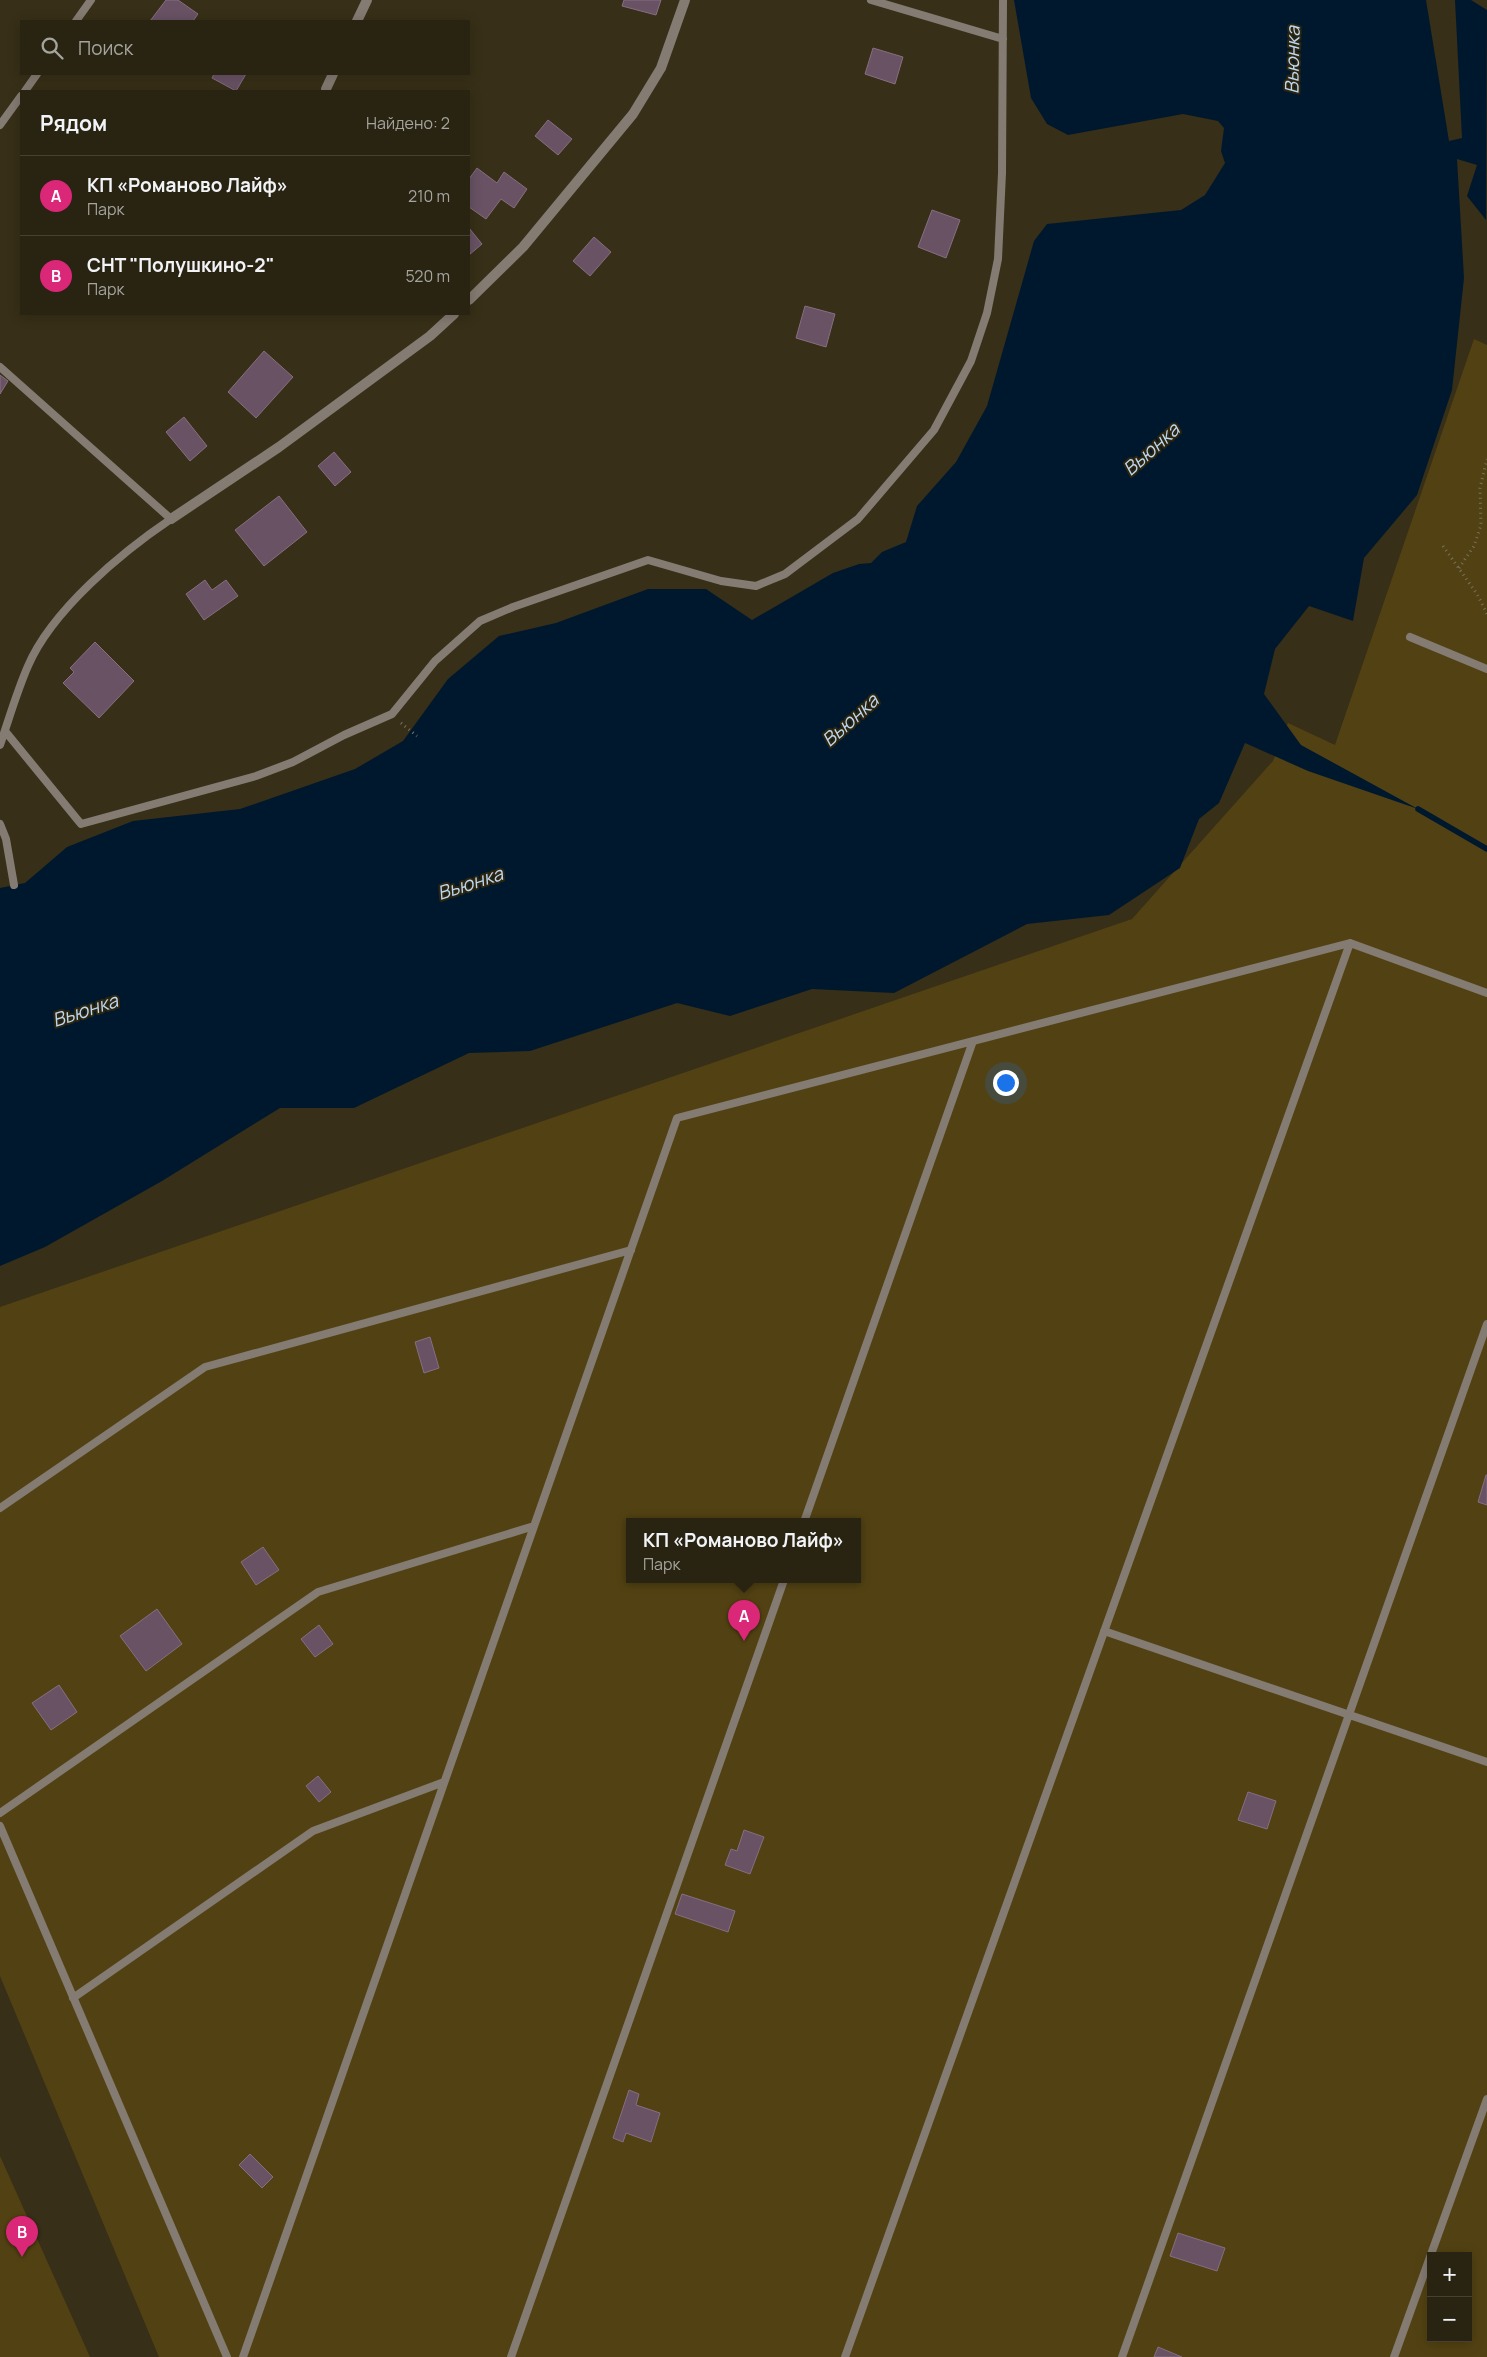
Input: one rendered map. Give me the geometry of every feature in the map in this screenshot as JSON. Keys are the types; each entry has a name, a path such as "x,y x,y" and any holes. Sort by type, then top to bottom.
{"street":[{"path":"357,20 367,0"},
{"path":"470,299 523,246 633,114 660,68 685,0"},
{"path":"326,89 333,75"},
{"path":"172,519 278,448 430,336 453,315"}],"lane":[{"path":"77,20 91,0"},
{"path":"871,0 1003,39"},
{"path":"5,731 81,824 256,776 293,762 344,735 392,714 436,661 480,621 513,607 648,560 721,581 756,586 785,574 858,519 934,430 971,361 987,314 998,259 1002,173 1004,0"},
{"path":"26,90 37,75"},
{"path":"0,125 20,97"},
{"path":"0,367 172,519 141,539 52,625 28,665 0,745"},
{"path":"1410,637 1487,669"},
{"path":"0,824 6,839 14,885"},
{"path":"845,2357 1350,943"},
{"path":"243,2357 677,1118 1350,943 1487,993"},
{"path":"805,1518 973,1041"},
{"path":"0,1508 205,1367 631,1250"},
{"path":"1122,2357 1487,1324"},
{"path":"0,1813 318,1592 534,1526"},
{"path":"511,2357 783,1583"},
{"path":"1104,1631 1487,1762"},
{"path":"73,1998 313,1831 444,1782"},
{"path":"0,1826 227,2357"},
{"path":"1394,2357 1487,2099"}],"path":[{"path":"1459,568 1474,546 1481,525 1480,488 1487,459"},
{"path":"1443,546 1477,594 1487,614"},
{"path":"396,720 417,736"}],"shaded area":[{"path":"1474,339 1487,345 1487,2357 159,2357 0,1976 0,1307 1132,919 1273,761 1288,723 1335,745"},
{"path":"0,2156 90,2357 0,2357"}],"water":[{"name":"Вьюнка","path":"1014,0 1426,0 1449,141 1462,138 1455,0 1471,0 1487,10 1486,220 1467,196 1477,165 1457,159 1464,278 1452,390 1417,495 1364,558 1353,621 1309,606 1275,649 1264,694 1301,745 1418,809 1308,771 1245,743 1219,803 1199,819 1180,868 1109,915 1027,924 894,993 812,989 730,1016 677,1003 530,1051 469,1053 354,1108 280,1108 162,1181 45,1247 0,1266 0,888 25,883 67,847 133,821 240,809 355,769 403,741 448,679 499,636 556,623 648,589 706,589 752,620 833,573 859,564 871,563 882,552 906,542 917,506 956,462 987,406 1034,241 1047,224 1181,210 1205,195 1225,163 1221,151 1224,128 1218,121 1183,114 1068,135 1047,124 1031,98"}],"building":[{"path":"166,0 178,0 198,14 194,20 151,20"},
{"path":"624,0 661,0 656,15 622,6"},
{"path":"873,48 903,57 895,84 865,74"},
{"path":"214,75 245,75 237,90 212,78"},
{"path":"548,120 572,139 558,155 535,136"},
{"path":"477,168 497,183 504,172 527,189 514,208 501,199 486,219 470,208 470,178"},
{"path":"932,210 960,220 946,258 918,247"},
{"path":"470,229 482,244 470,254"},
{"path":"594,237 611,252 590,276 573,261"},
{"path":"805,306 835,314 826,347 796,338"},
{"path":"264,351 293,377 256,418 228,392"},
{"path":"0,375 8,381 0,394"},
{"path":"184,417 207,446 190,461 166,432"},
{"path":"334,452 351,472 335,486 318,466"},
{"path":"279,496 307,532 264,566 235,530"},
{"path":"205,580 212,590 226,580 238,596 204,620 186,594"},
{"path":"95,642 134,681 99,718 63,683 74,672 70,668"},
{"path":"430,1337 439,1368 424,1373 415,1342"},
{"path":"1487,1475 1487,1505 1478,1502"},
{"path":"263,1547 279,1570 256,1585 241,1562"},
{"path":"157,1609 182,1644 146,1671 120,1636"},
{"path":"319,1625 333,1644 315,1657 301,1639"},
{"path":"59,1685 77,1712 51,1730 32,1703"},
{"path":"318,1776 331,1792 319,1802 306,1786"},
{"path":"1248,1792 1276,1801 1267,1829 1238,1820"},
{"path":"744,1830 764,1837 750,1874 725,1865 731,1849 737,1851"},
{"path":"682,1894 735,1911 728,1932 675,1914"},
{"path":"629,2090 639,2094 636,2105 660,2113 651,2142 626,2133 623,2142 613,2138"},
{"path":"250,2154 273,2177 262,2188 239,2165"},
{"path":"1178,2233 1225,2248 1217,2271 1170,2256"},
{"path":"1158,2347 1182,2357 1154,2357"}],"waterway":[{"path":"1418,809 1487,849"}],"place":[{"name":"КП «Романово Лайф»","path":"744,1641"},
{"name":"СНТ \"Полушкино-2\"","path":"22,2257"}]}
